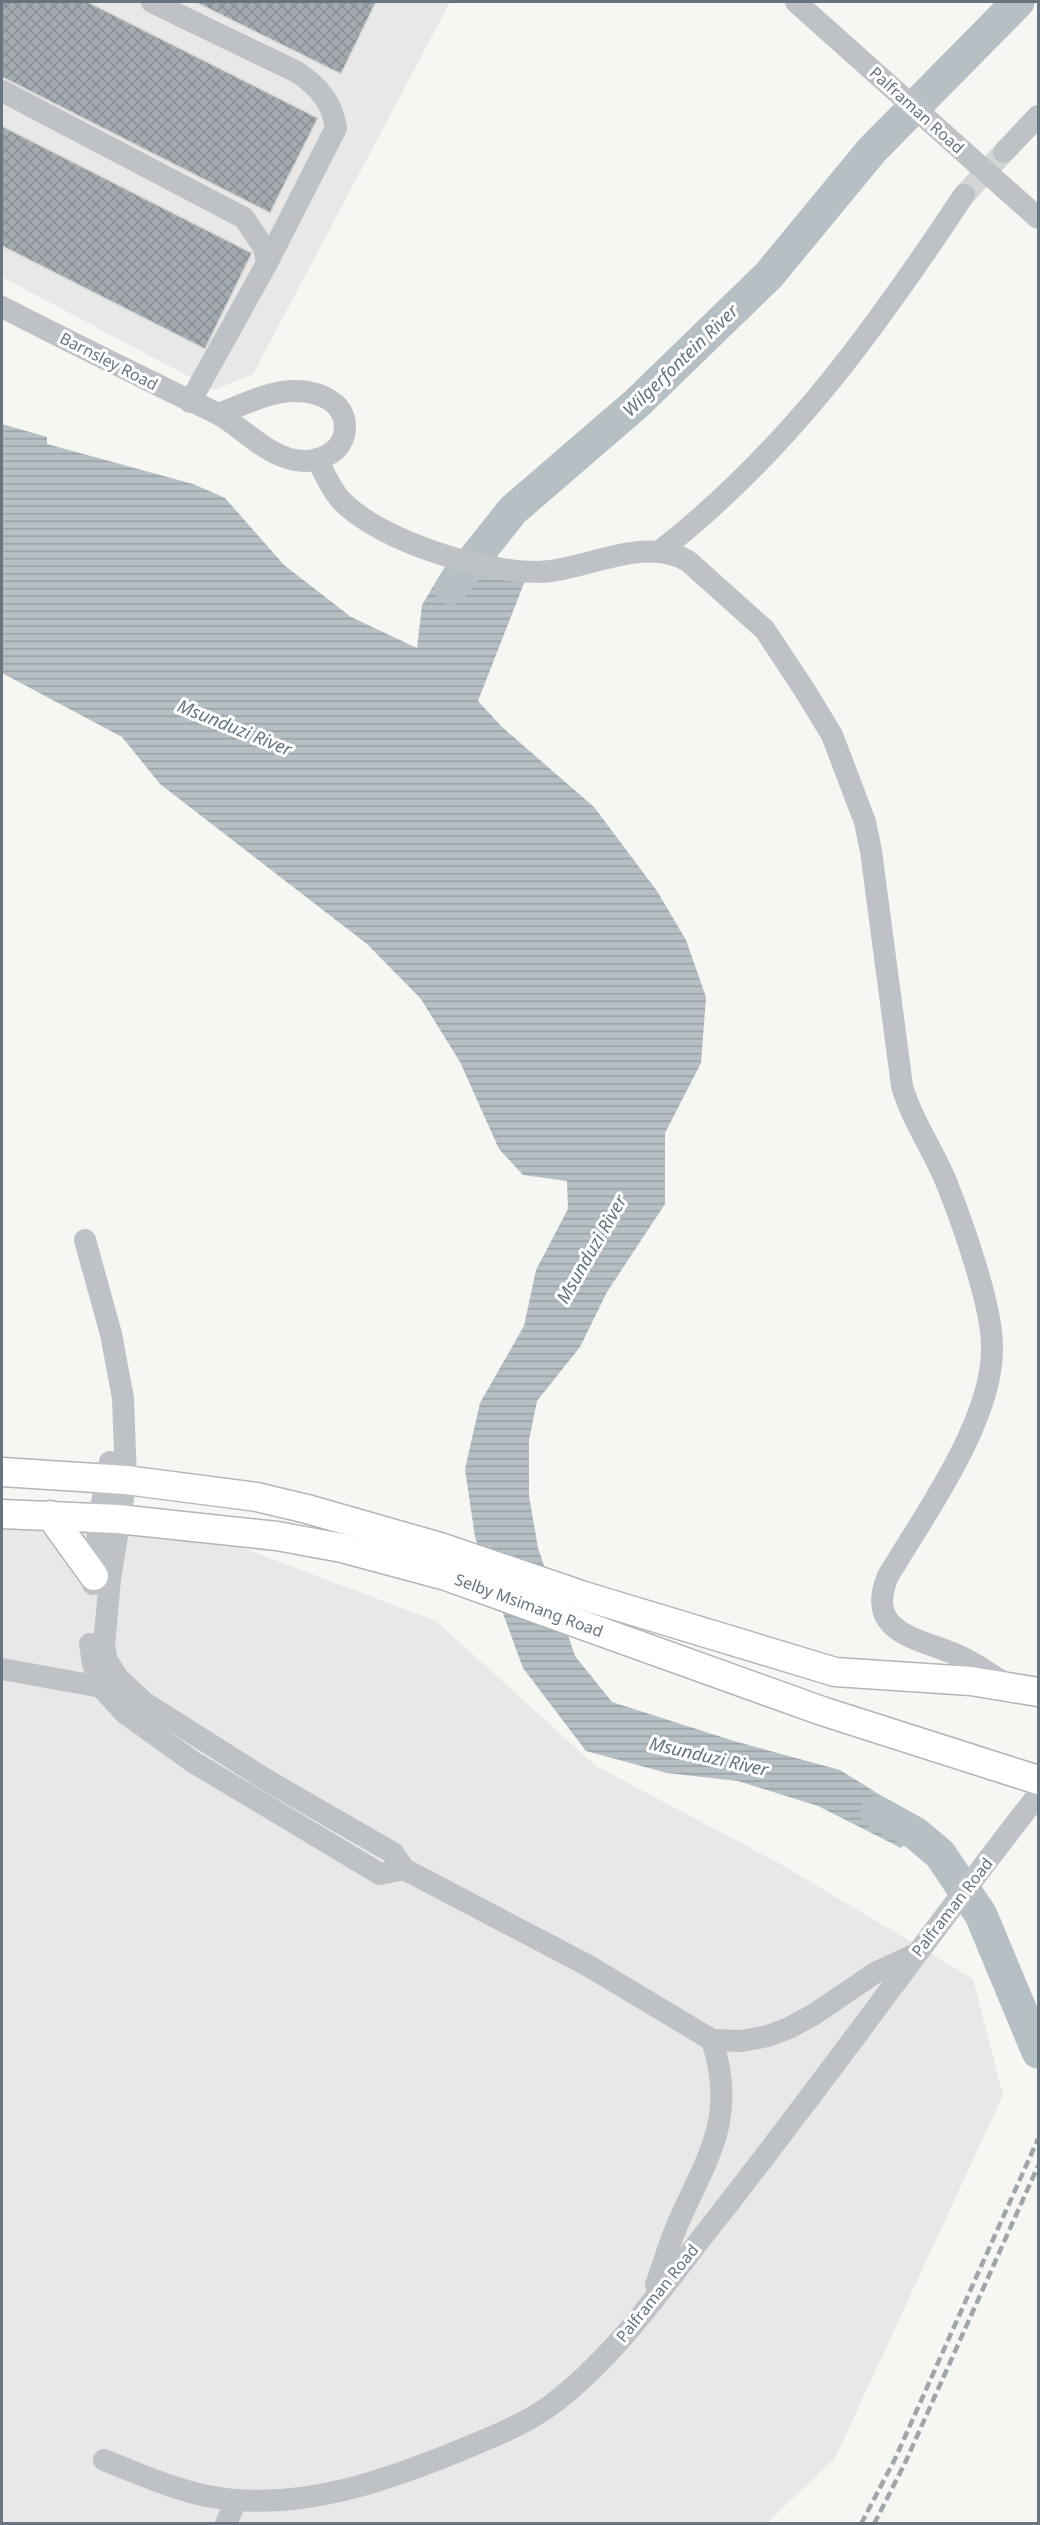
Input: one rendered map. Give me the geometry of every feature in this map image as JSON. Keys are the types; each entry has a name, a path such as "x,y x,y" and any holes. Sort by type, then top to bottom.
{"main road":[{"name":"Selby Msimang Road","path":"2,1472 114,1500 210,1529 277,1536 342,1548 835,1672 1010,1686 1038,1692"},
{"name":"Selby Msimang Road","path":"2,1514 50,1515 114,1500 257,1497 440,1547 582,1610 822,1711 1038,1780"},
{"path":"50,1515 94,1576"}],"lane":[{"path":"153,2 297,72 314,84 334,113 336,128 267,263 190,402"},
{"name":"Palframan Road","path":"795,2 1038,218"},
{"path":"2,91 244,218 264,248 267,263"},
{"path":"1004,152 1038,116"},
{"path":"660,551 721,500 802,418 892,302 964,195"},
{"name":"Barnsley Road","path":"2,307 218,414 278,454 296,460 317,459"},
{"path":"218,414 291,391 327,397 338,406 344,417 345,429 343,441 335,451 317,459 339,499 362,517 399,539 446,555 523,572 549,572 649,550 675,554 688,561 771,639 832,735 865,822 906,1102 947,1184 989,1317 993,1346 988,1385 978,1415 942,1485 888,1576 881,1591 881,1605 887,1620 901,1633 918,1642 958,1655 1010,1686"},
{"path":"85,1240 119,1370 123,1398 104,1631 107,1660 118,1678 145,1703 270,1782 393,1853 404,1869 587,1965 712,2040 742,2041 768,2036 789,2028 813,2016 875,1973 914,1955"},
{"path":"114,1500 94,1576 90,1647 101,1687 125,1713 193,1762 281,1815 380,1874 404,1869"},
{"path":"2,1670 101,1687"},
{"name":"Palframan Road","path":"104,2460 185,2492 236,2500 280,2500 347,2489 390,2478 510,2430 548,2407 581,2381 611,2350 651,2302 765,2156 936,1925 1038,1796"},
{"path":"651,2302 675,2230 708,2161 717,2134 722,2112 723,2088 719,2062 712,2040"},
{"path":"226,2523 236,2500"}],"shaded area":[{"path":"2,2 450,2 253,374 214,390 2,277"},
{"path":"2,1528 190,1528 436,1621 596,1766 784,1866 973,1979 1003,2095 835,2458 767,2523 2,2523"}],"water":[{"path":"2,424 47,437 47,444 193,484 225,498 284,565 351,617 417,648 422,605 449,560 526,578 478,701 502,727 594,807 657,891 686,940 706,997 701,1063 665,1133 665,1204 607,1292 580,1347 537,1401 529,1440 529,1496 538,1548 575,1656 612,1702 734,1741 840,1770 925,1823 901,1848 818,1806 738,1781 667,1773 586,1751 523,1668 475,1537 465,1469 480,1403 524,1326 536,1270 568,1209 567,1181 523,1175 499,1149 460,1062 421,999 367,944 160,784 122,737 2,673"}],"building":[{"path":"2,2 88,2 318,118 270,213 2,77"},
{"path":"195,2 376,2 341,74"},
{"path":"2,126 252,253 205,349 2,246"}],"waterway":[{"name":"Wilgerfontein River","path":"451,588 513,510 636,404 769,275 872,150 1018,2"},
{"name":"Msunduzi River","path":"877,1812 915,1833 940,1854 981,1915 1038,2052"}],"tunnel":[{"path":"964,195 1004,152"}],"railway":[{"path":"861,2524 895,2459 1038,2139"},
{"path":"874,2524 905,2463 1038,2166"}]}
